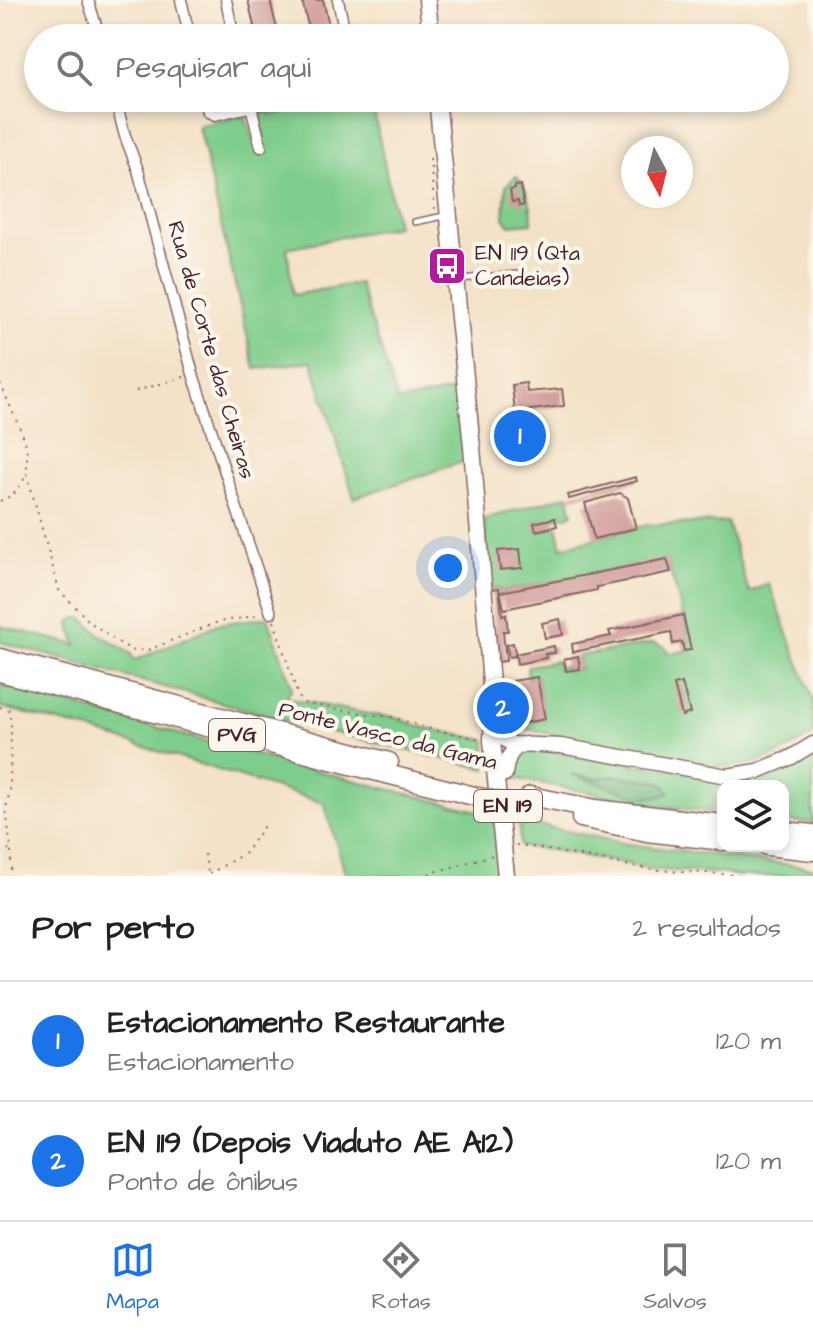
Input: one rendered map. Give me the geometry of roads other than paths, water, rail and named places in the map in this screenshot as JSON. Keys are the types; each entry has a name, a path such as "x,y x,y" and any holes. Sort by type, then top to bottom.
{"highway":[{"name":"Ponte Vasco da Gama","path":"0,658 474,790"},
{"name":"Ponte Vasco da Gama","path":"0,672 331,760 531,802 647,832 717,840"},
{"name":"Ponte Vasco da Gama","path":"531,802 717,823"},
{"path":"789,832 813,834"},
{"path":"789,848 813,851"}],"main road":[{"path":"427,0 430,24"},
{"name":"EN 119","path":"438,112 472,447 495,739 507,843 515,876"},
{"path":"495,739 514,733 561,746 727,776 758,771 790,758 813,744"},
{"path":"495,739 512,744 561,746"},
{"name":"EN 119","path":"495,739 505,774 506,876"},
{"path":"505,774 511,752 528,744"}],"street":[{"path":"88,0 96,24"},
{"path":"181,0 187,24"},
{"path":"226,0 231,24"},
{"path":"338,0 343,24"},
{"name":"Rua de Corte das Cheiras","path":"119,112 138,170 193,374 271,613"},
{"path":"252,112 261,147"}],"lane":[{"path":"415,222 449,215"},
{"path":"455,279 518,274"}],"place":[{"name":"EN 119 (Qta Candeias)","path":"447,266"},
{"name":"Estacionamento Restaurante","path":"520,436"},
{"name":"EN 119 (Depois Viaduto AE A12)","path":"503,708"}]}
